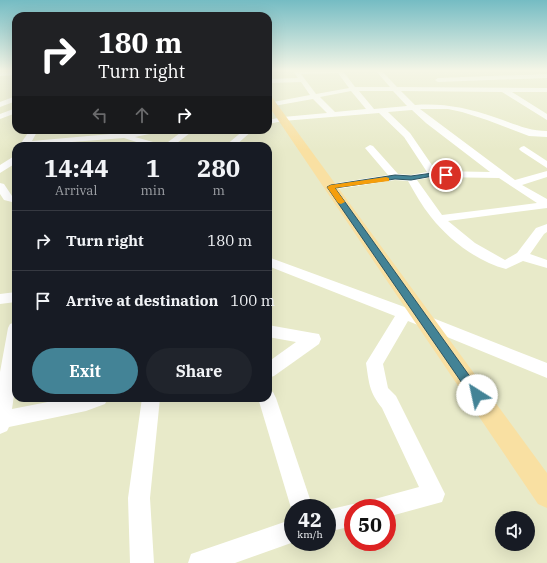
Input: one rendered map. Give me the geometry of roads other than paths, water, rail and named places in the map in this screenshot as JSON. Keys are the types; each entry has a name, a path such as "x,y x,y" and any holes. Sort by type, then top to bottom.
{"main road":[{"path":"272,110 275,121 331,187 547,495"}],"street":[{"path":"272,100 300,97"},
{"path":"315,97 334,114"},
{"path":"360,97 372,111"},
{"path":"405,97 429,121 513,184 547,204"},
{"path":"516,97 547,118"},
{"path":"1,104 12,100"},
{"path":"275,121 334,114 448,107 490,118 532,134 547,134"},
{"path":"382,111 407,135 433,174"},
{"path":"0,117 12,112"},
{"path":"108,142 122,134"},
{"path":"56,142 138,134"},
{"path":"173,142 184,134"},
{"path":"234,142 244,134"},
{"path":"118,136 143,142"},
{"path":"370,148 395,177"},
{"path":"524,149 547,165"},
{"path":"0,170 12,161"},
{"path":"331,187 395,177 411,178 433,174 502,175"},
{"path":"513,184 547,174"},
{"path":"411,178 439,219 461,239 497,262 506,265 522,256 540,231 547,228"},
{"path":"0,186 12,195"},
{"path":"0,208 12,199"},
{"path":"439,219 547,204"},
{"path":"522,256 547,264"},
{"path":"272,263 405,313 547,371"},
{"path":"0,299 12,298"},
{"path":"396,504 434,494 389,402 380,392 374,363 405,313"},
{"path":"272,332 313,339 272,368"},
{"path":"12,352 0,422 89,402"},
{"path":"142,563 139,498 151,402"},
{"path":"268,402 299,499"},
{"path":"200,563 284,534"}]}
